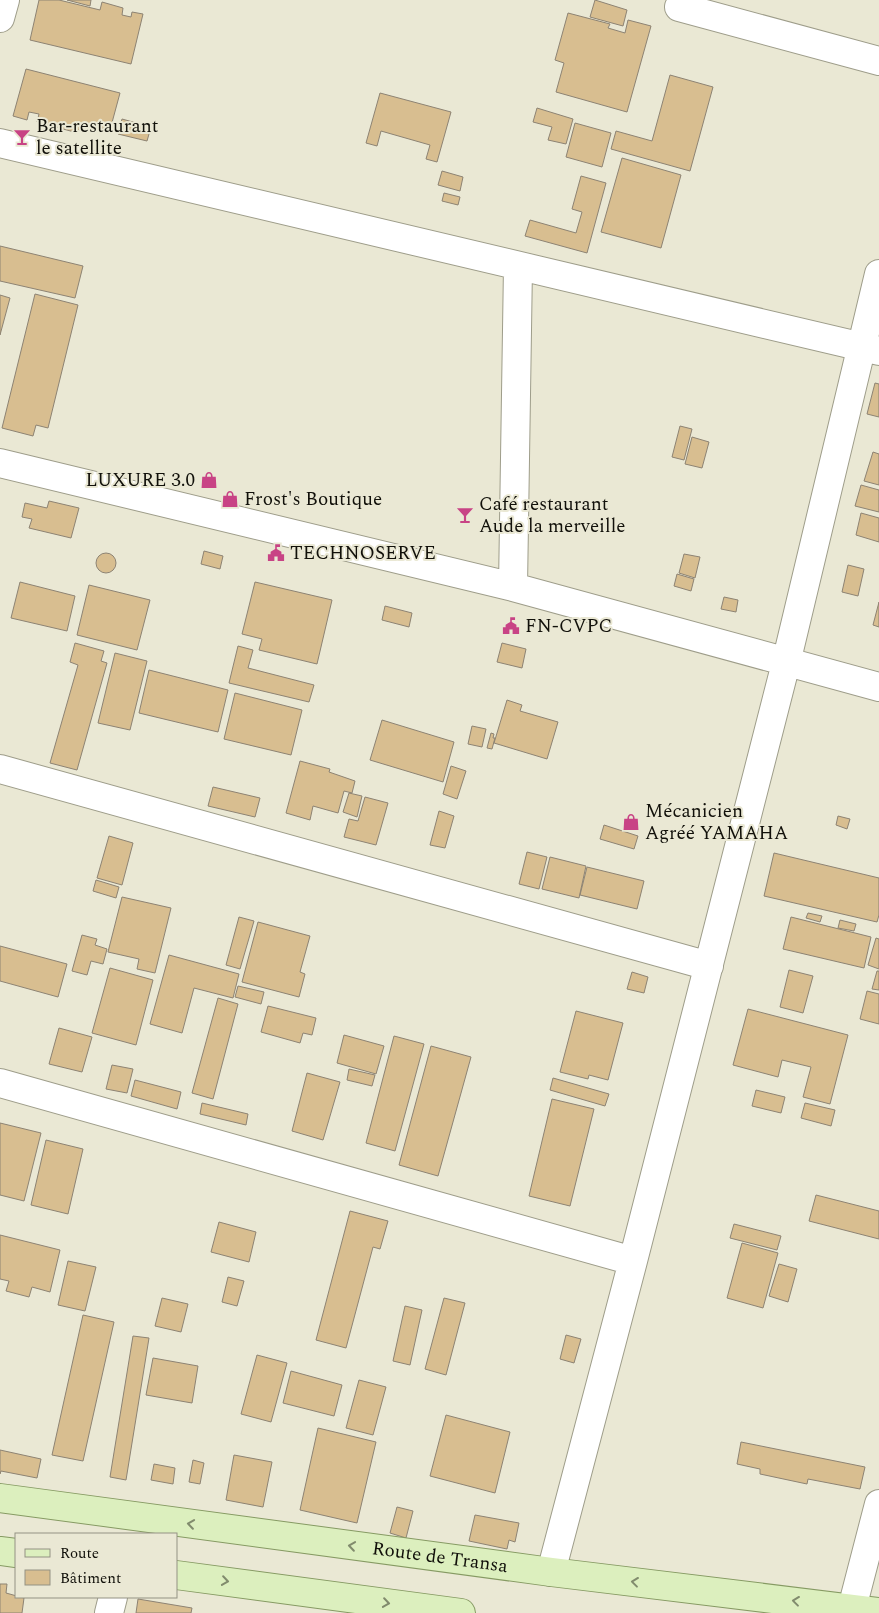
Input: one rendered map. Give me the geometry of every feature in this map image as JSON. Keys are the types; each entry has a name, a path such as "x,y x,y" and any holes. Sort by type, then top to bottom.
{"main road":[{"name":"Route de Transa","path":"0,1498 550,1572 879,1612"},
{"path":"0,1551 15,1553"},
{"path":"178,1574 458,1613"}],"street":[{"path":"0,18 5,0"},
{"path":"679,7 879,61"},
{"path":"0,143 870,349"},
{"path":"513,587 518,266"},
{"path":"550,1572 633,1262 786,663 870,349 879,274"},
{"path":"0,463 513,587 879,687"},
{"path":"0,769 709,966"},
{"path":"0,1083 633,1262"},
{"path":"852,1608 879,1504"},
{"path":"109,1613 114,1598"}],"building":[{"path":"39,0 59,0 100,10 102,2 123,8 122,15 131,17 132,12 143,14 131,64 30,40"},
{"path":"67,0 91,0 90,6"},
{"path":"595,0 627,10 623,26 590,17"},
{"path":"568,13 610,24 608,28 625,33 628,20 651,26 627,112 556,92 564,63 555,60"},
{"path":"26,69 120,93 110,130 81,123 78,133 37,122 39,114 29,112 27,120 13,116"},
{"path":"670,75 713,87 690,171 611,149 616,131 652,141"},
{"path":"380,93 451,112 437,162 426,159 430,145 381,131 377,146 366,143"},
{"path":"537,108 573,119 566,144 548,140 552,127 533,122"},
{"path":"122,119 151,127 147,141 118,134"},
{"path":"575,123 611,133 602,167 566,157"},
{"path":"622,158 681,175 661,248 601,232"},
{"path":"442,171 463,177 460,191 438,185"},
{"path":"581,176 606,183 587,253 525,236 530,220 576,233 582,212 572,209"},
{"path":"444,193 460,197 458,205 442,201"},
{"path":"0,246 83,266 75,298 0,281"},
{"path":"35,294 78,305 48,428 36,425 33,436 2,428"},
{"path":"0,295 10,298 0,335"},
{"path":"875,383 879,384 879,417 867,414"},
{"path":"680,426 692,429 684,460 672,457"},
{"path":"692,437 709,442 702,468 685,464"},
{"path":"873,452 879,454 879,485 864,481"},
{"path":"861,485 879,490 879,512 855,506"},
{"path":"49,501 79,508 71,538 29,528 32,519 22,517 25,503 47,508"},
{"path":"861,513 879,518 879,542 856,535"},
{"path":"204,551 223,556 220,569 201,564"},
{"path":"106,553 113,556 116,563 113,570 106,573 99,570 96,563 99,556"},
{"path":"684,554 700,557 695,578 679,573"},
{"path":"848,565 864,569 858,596 842,592"},
{"path":"677,574 694,579 691,591 674,586"},
{"path":"20,582 75,596 67,631 11,618"},
{"path":"255,582 332,600 317,664 259,650 262,639 242,634"},
{"path":"89,585 150,600 137,650 77,635"},
{"path":"724,597 738,600 736,612 721,609"},
{"path":"879,602 879,627 873,625"},
{"path":"385,606 412,613 409,627 382,620"},
{"path":"75,643 104,651 101,661 107,663 77,770 50,763 78,665 70,662"},
{"path":"502,643 526,649 522,668 497,662"},
{"path":"238,646 253,650 248,668 314,685 309,702 229,683"},
{"path":"115,653 147,661 130,730 98,723"},
{"path":"149,670 228,690 218,732 139,713"},
{"path":"235,693 302,710 291,755 224,739"},
{"path":"507,700 522,705 520,711 558,722 547,759 494,743"},
{"path":"382,720 454,742 443,782 370,760"},
{"path":"472,726 486,729 482,747 468,744"},
{"path":"491,733 494,734 493,738 495,738 492,749 487,748"},
{"path":"300,761 330,769 329,772 355,781 352,793 344,791 338,813 313,806 310,820 286,813"},
{"path":"451,766 466,771 457,799 443,794"},
{"path":"213,787 260,798 255,817 208,806"},
{"path":"349,793 362,796 357,817 343,812"},
{"path":"365,797 388,803 376,845 344,837 349,819 358,821"},
{"path":"439,811 454,816 445,848 430,845"},
{"path":"838,816 850,819 847,829 836,825"},
{"path":"604,825 638,836 634,849 600,839"},
{"path":"109,836 133,843 122,885 97,878"},
{"path":"527,852 547,857 539,889 519,884"},
{"path":"774,853 879,878 879,915 877,922 764,896"},
{"path":"550,857 586,866 579,898 542,889"},
{"path":"587,867 644,881 637,909 580,895"},
{"path":"96,880 119,887 116,898 93,891"},
{"path":"122,897 171,908 155,973 137,969 139,959 108,952"},
{"path":"808,913 822,916 820,922 806,918"},
{"path":"239,917 254,921 240,969 226,965"},
{"path":"791,917 871,937 864,968 783,949"},
{"path":"840,920 856,924 854,931 838,928"},
{"path":"258,922 310,936 300,972 305,974 299,997 242,982"},
{"path":"82,935 97,939 95,945 107,949 103,964 91,961 87,975 72,971"},
{"path":"876,938 879,939 879,969 868,965"},
{"path":"0,946 67,964 58,997 0,981"},
{"path":"169,955 239,974 233,998 194,988 182,1033 150,1024"},
{"path":"110,968 153,980 136,1045 92,1033"},
{"path":"789,970 813,976 803,1013 780,1007"},
{"path":"877,971 879,971 879,990 872,989"},
{"path":"632,972 648,977 644,993 627,989"},
{"path":"238,986 264,992 261,1004 235,997"},
{"path":"867,991 879,994 879,1024 860,1019"},
{"path":"218,998 238,1004 213,1099 192,1093"},
{"path":"268,1006 316,1018 312,1035 303,1033 300,1043 261,1032"},
{"path":"748,1009 848,1035 830,1104 803,1097 811,1067 782,1060 778,1077 733,1065"},
{"path":"576,1011 623,1023 608,1080 589,1075 588,1079 560,1072"},
{"path":"59,1028 92,1037 82,1072 49,1064"},
{"path":"344,1035 384,1046 376,1074 337,1063"},
{"path":"394,1036 424,1044 395,1151 366,1143"},
{"path":"431,1046 471,1057 438,1176 399,1165"},
{"path":"112,1065 133,1069 127,1093 106,1089"},
{"path":"349,1069 375,1075 372,1086 347,1080"},
{"path":"307,1073 340,1082 323,1140 292,1131"},
{"path":"553,1078 609,1094 605,1106 550,1090"},
{"path":"135,1080 181,1092 177,1109 131,1096"},
{"path":"756,1090 785,1097 781,1113 752,1106"},
{"path":"552,1099 594,1109 570,1206 529,1196"},
{"path":"202,1103 248,1114 246,1125 200,1114"},
{"path":"805,1103 835,1110 831,1126 801,1118"},
{"path":"0,1123 41,1133 24,1201 0,1195"},
{"path":"46,1140 83,1149 68,1214 31,1205"},
{"path":"816,1195 879,1211 879,1239 809,1221"},
{"path":"350,1211 388,1221 380,1249 373,1247 346,1348 316,1340"},
{"path":"219,1222 256,1232 249,1262 211,1252"},
{"path":"734,1224 781,1236 777,1250 730,1238"},
{"path":"0,1235 60,1250 50,1292 32,1287 29,1297 6,1291 9,1281 0,1279"},
{"path":"742,1243 778,1253 763,1308 727,1298"},
{"path":"68,1261 96,1267 85,1311 58,1305"},
{"path":"779,1264 797,1269 788,1302 769,1296"},
{"path":"228,1277 244,1281 237,1306 222,1302"},
{"path":"162,1298 188,1304 181,1332 155,1326"},
{"path":"444,1298 465,1303 446,1375 425,1369"},
{"path":"405,1306 422,1310 410,1365 393,1361"},
{"path":"83,1315 114,1322 83,1461 52,1455"},
{"path":"566,1335 581,1339 574,1363 560,1359"},
{"path":"133,1336 149,1338 126,1480 110,1477"},
{"path":"257,1355 287,1363 271,1422 241,1414"},
{"path":"153,1358 198,1366 192,1403 146,1395"},
{"path":"291,1371 342,1385 334,1416 283,1403"},
{"path":"359,1380 386,1387 373,1435 346,1428"},
{"path":"446,1415 510,1432 495,1493 430,1476"},
{"path":"318,1428 376,1442 357,1523 300,1510"},
{"path":"741,1442 865,1467 860,1489 808,1479 807,1484 760,1474 760,1469 737,1464"},
{"path":"0,1450 41,1459 37,1478 1,1471 0,1474"},
{"path":"234,1455 272,1462 263,1507 226,1500"},
{"path":"193,1460 204,1463 200,1484 189,1482"},
{"path":"154,1464 175,1468 173,1484 151,1480"},
{"path":"397,1507 413,1511 406,1538 390,1533"},
{"path":"475,1515 519,1523 515,1542 509,1540 507,1549 469,1541"},
{"path":"0,1584 7,1584 6,1593 15,1596 15,1598 24,1598 22,1613 0,1613"},
{"path":"138,1599 192,1608 191,1613 136,1613"}],"place":[{"name":"Bar-restaurant le satellite","path":"22,137"},
{"name":"LUXURE 3.0","path":"209,480"},
{"name":"Frost's Boutique","path":"230,499"},
{"name":"Café restaurant Aude la merveille","path":"465,515"},
{"name":"TECHNOSERVE","path":"276,553"},
{"name":"FN-CVPC","path":"511,626"},
{"name":"Mécanicien Agréé YAMAHA","path":"631,822"}]}
